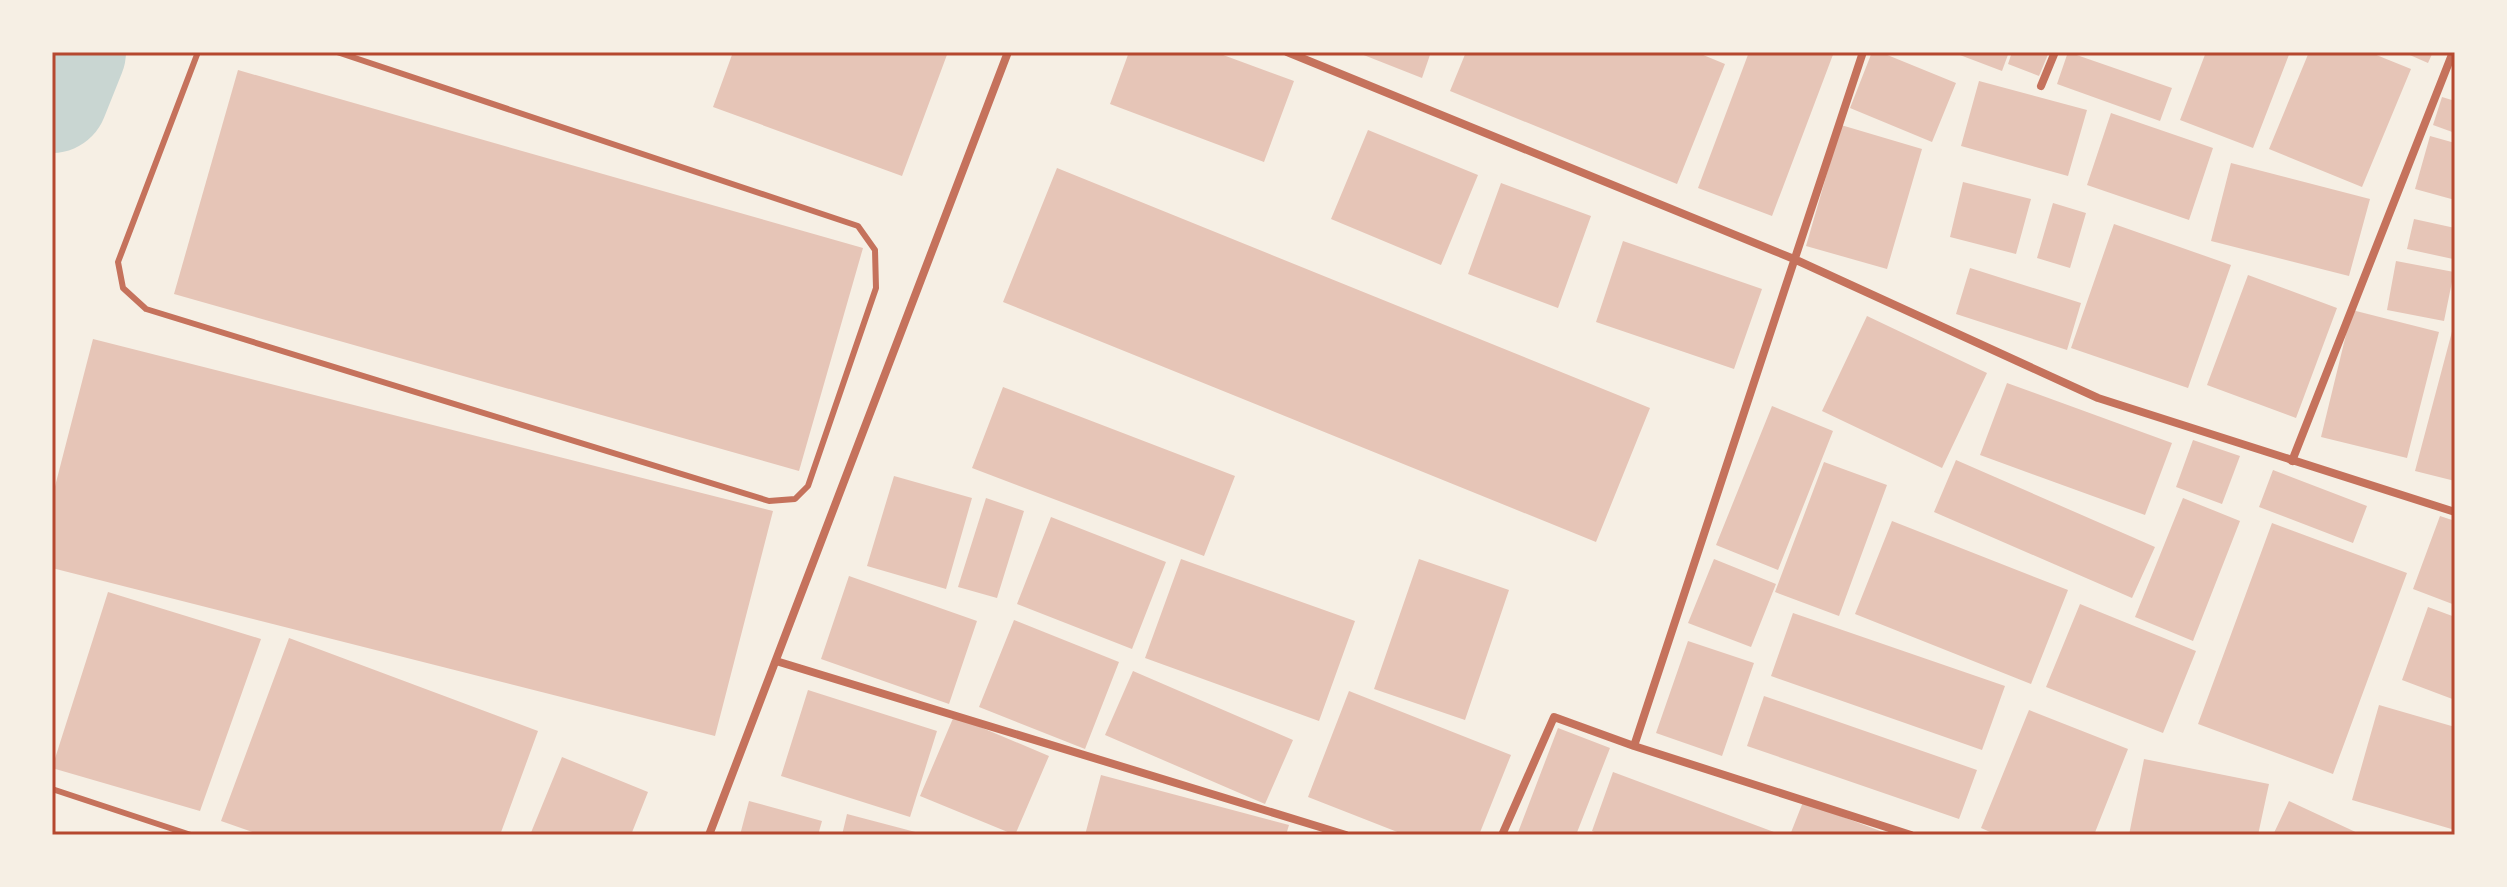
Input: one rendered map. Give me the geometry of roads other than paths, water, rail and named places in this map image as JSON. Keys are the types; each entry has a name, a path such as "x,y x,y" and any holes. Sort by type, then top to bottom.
{"street":[{"path":"709,835 1008,52"},
{"path":"1287,52 1794,259 2098,398 2455,512"},
{"path":"1634,746 1863,52"},
{"path":"2041,86 2055,52"},
{"path":"2292,461 2453,52"},
{"path":"776,661 1346,835"},
{"path":"1502,835 1554,717 1634,746 1911,835"}],"lane":[{"path":"198,52 118,262 123,288 146,309 769,501 795,499 808,486 876,288 875,250 858,226 337,52"},
{"path":"52,789 191,835"}],"waterway":[{"path":"52,97 70,52"}]}
